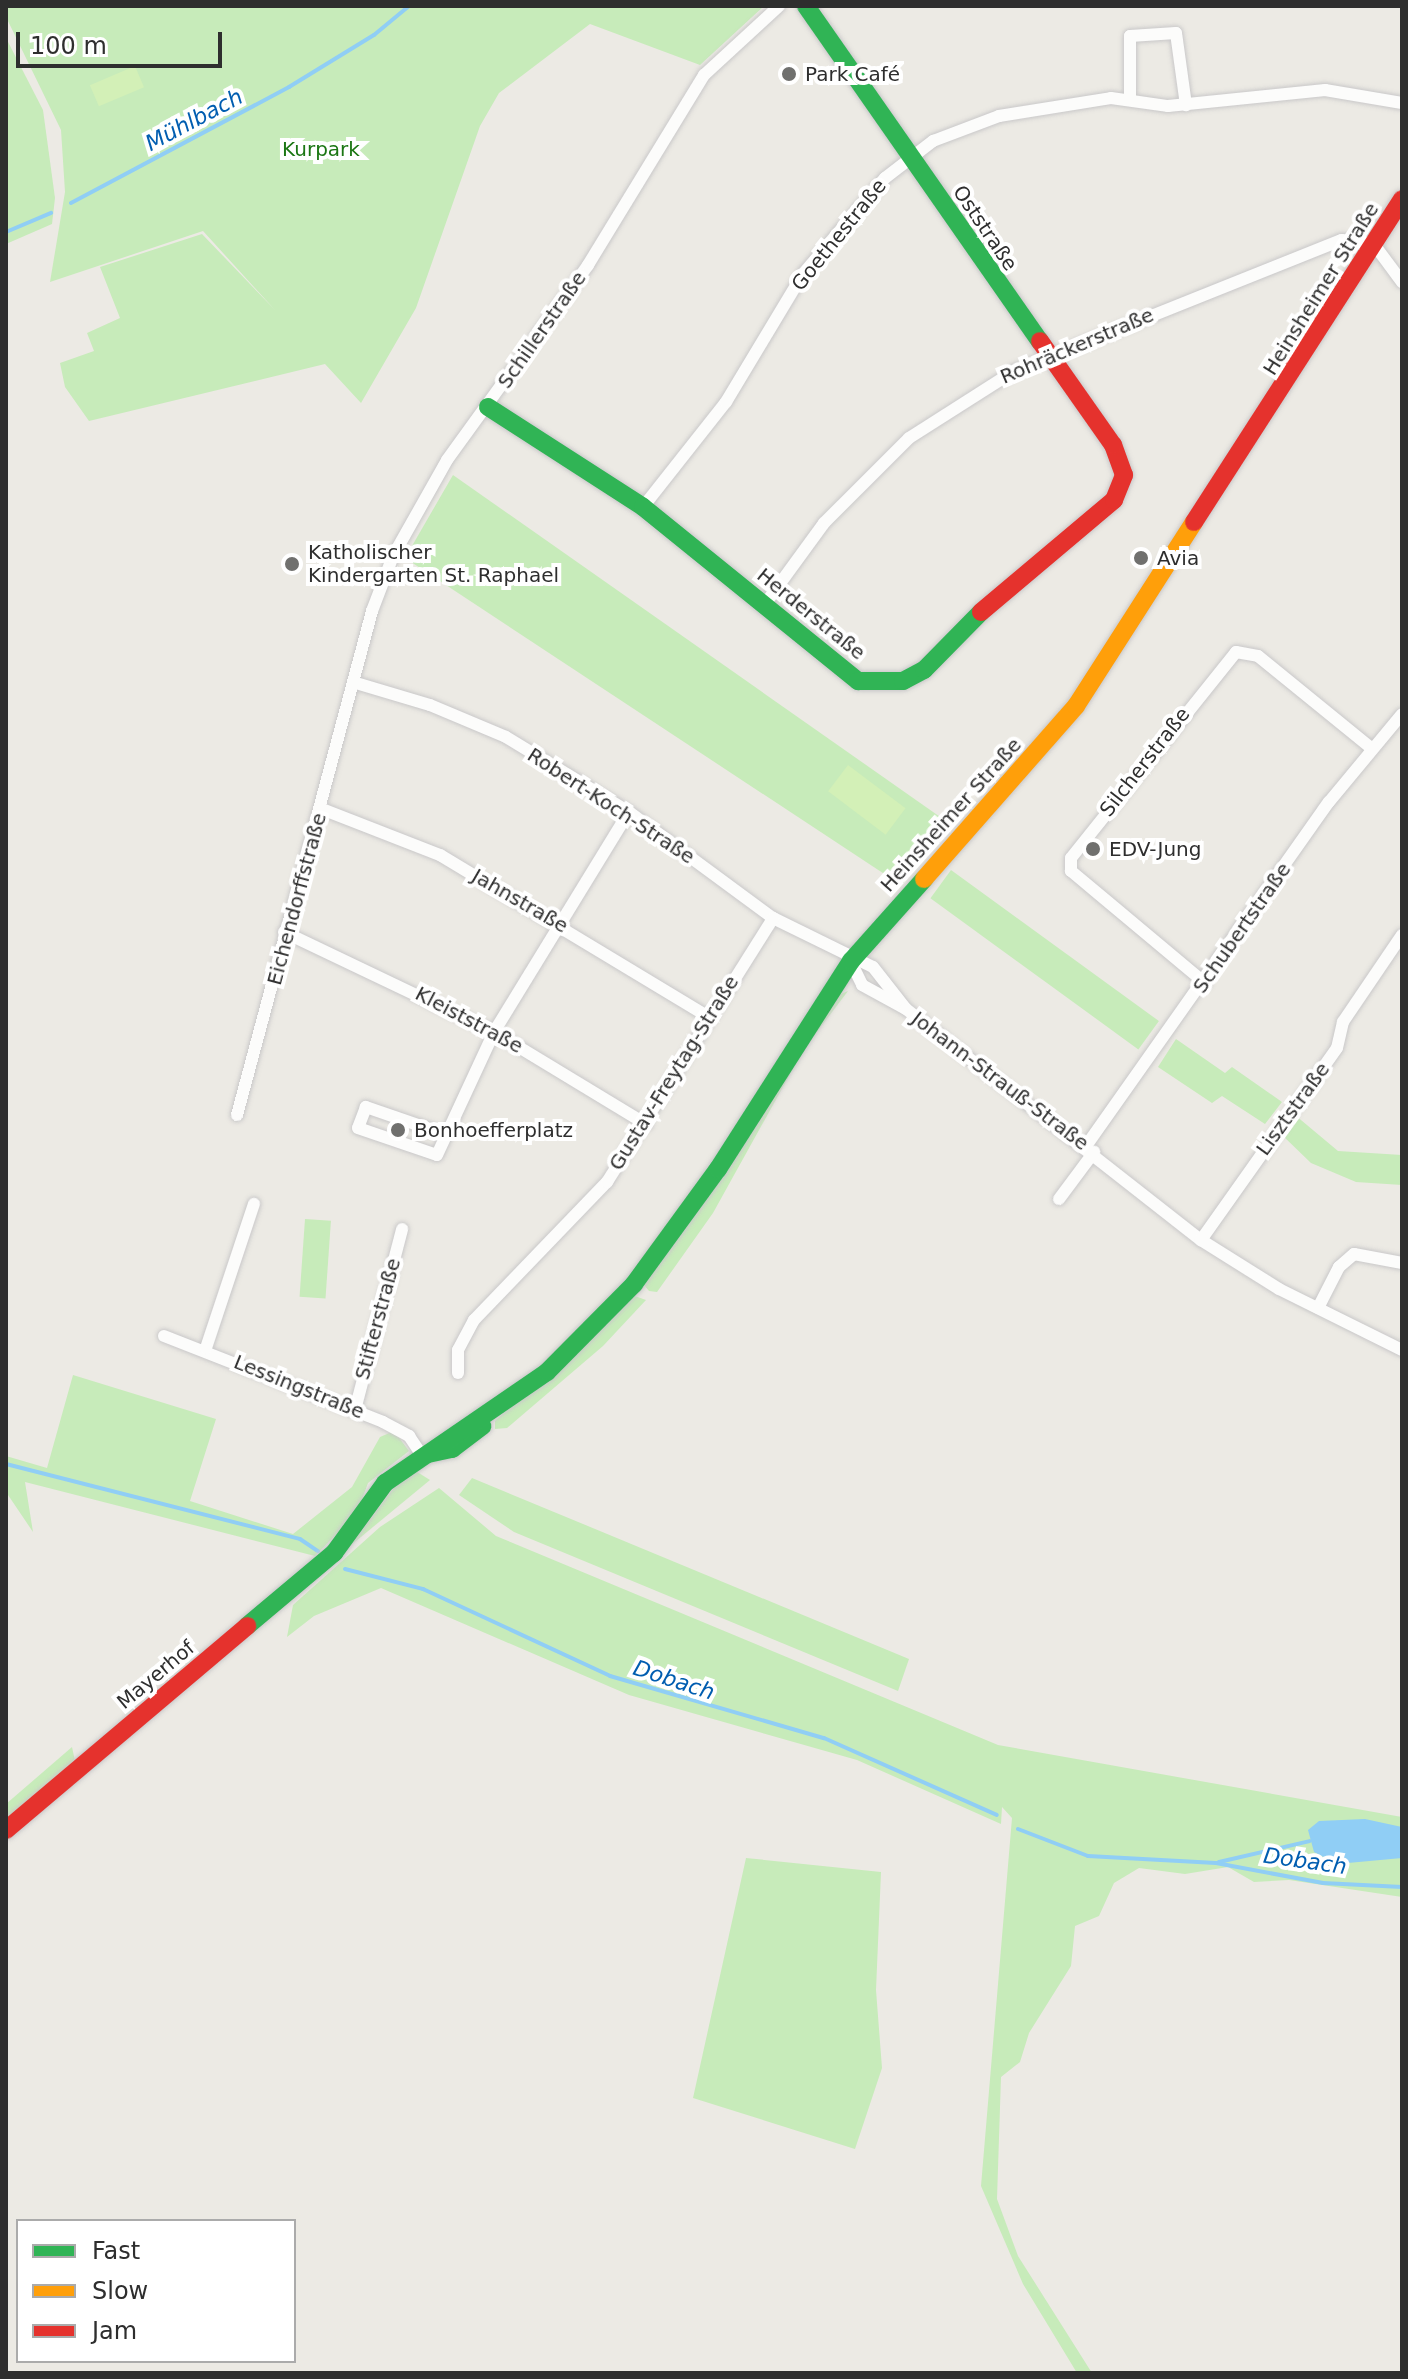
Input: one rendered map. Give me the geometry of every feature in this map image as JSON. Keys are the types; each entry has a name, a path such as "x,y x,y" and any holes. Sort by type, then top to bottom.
{"street":[{"name":"Schillerstraße","path":"356,683 393,556 447,460 588,265 704,75 779,6"},
{"name":"Oststraße","path":"806,6 1046,355 1113,445 1124,475"},
{"path":"1130,100 1130,36 1176,33 1186,105"},
{"name":"Goethestraße","path":"643,507 726,402 803,274 909,156 950,132 999,116 1076,101 1130,100 1186,105 1325,90 1402,103"},
{"name":"Heinsheimer Straße","path":"334,1553 385,1483 422,1455 452,1449 547,1372 665,1246 851,961 1076,706 1232,472 1402,199"},
{"name":"Rohräckerstraße","path":"765,604 824,523 909,438 988,384 1046,355 1342,240 1373,243"},
{"path":"1373,243 1402,282"},
{"name":"Herderstraße","path":"488,407 643,507 858,681 903,681 924,670 996,597 1114,500 1124,475"},
{"name":"Silcherstraße","path":"1205,983 1071,871 1071,858 1236,652 1258,656 1370,747"},
{"name":"Robert-Koch-Straße","path":"356,683 430,705 506,737 629,812 773,918 851,961"},
{"name":"Eichendorffstraße","path":"237,1115 284,932 356,683"},
{"name":"Schubertstraße","path":"1090,1149 1370,747 1402,714"},
{"name":"Jahnstraße","path":"322,809 440,855 558,922 707,1016"},
{"path":"444,1134 366,1107 358,1128 437,1155 444,1134 494,1032 558,922 629,812"},
{"name":"Gustav-Freytag-Straße","path":"458,1373 458,1350 474,1320 607,1182 646,1124 707,1016 773,918"},
{"name":"Kleiststraße","path":"284,932 494,1032 646,1124"},
{"name":"Lisztstraße","path":"1201,1240 1337,1048 1343,1022 1402,935"},
{"name":"Johann-Strauß-Straße","path":"851,961 873,967 906,1009"},
{"name":"Johann-Strauß-Straße","path":"851,961 862,985 906,1009 1090,1149 1201,1240 1318,1308 1402,1350"},
{"name":"Johann-Strauß-Straße","path":"1059,1199 1090,1149"},
{"path":"206,1348 254,1204"},
{"name":"Stifterstraße","path":"355,1410 402,1229"},
{"path":"1318,1308 1339,1267 1354,1254 1402,1263"},
{"name":"Lessingstraße","path":"164,1336 206,1348 355,1410 409,1436 422,1455"},
{"name":"Mayerhof","path":"6,1830 334,1553"}],"green space":[{"name":"Kurpark","path":"8,6 764,6 700,65 590,24 499,93 480,126 416,308 361,403 325,364 89,421 65,387 60,363 94,351 87,333 120,318 100,267 202,234 275,310 203,231 50,282 65,192 61,130 7,19"},
{"path":"6,38 43,110 55,198 52,224 6,244"},
{"path":"135,66 144,87 99,106 90,85"},
{"path":"453,475 953,826 901,885 405,558"},
{"path":"848,765 906,808 886,835 828,791"},
{"path":"951,870 1159,1021 1138,1049 930,898"},
{"path":"848,991 804,1049 713,1213 657,1292 649,1291 644,1285 697,1213 836,996"},
{"path":"1176,1039 1225,1073 1232,1067 1282,1102 1265,1124 1222,1096 1212,1103 1158,1067"},
{"path":"1295,1115 1338,1151 1402,1155 1402,1185 1356,1182 1311,1163 1282,1135"},
{"path":"305,1219 331,1221 325,1299 300,1297"},
{"path":"632,1295 646,1300 603,1346 507,1428 495,1429 495,1421"},
{"path":"73,1375 216,1419 190,1501 293,1534 352,1487 380,1437 394,1431 409,1451 368,1483 357,1513 315,1556 25,1482 33,1532 6,1492 6,1456 47,1468"},
{"path":"414,1470 430,1480 350,1546 396,1485"},
{"path":"472,1478 909,1659 898,1691 514,1532 459,1495"},
{"path":"439,1488 496,1536 998,1745 1402,1817 1402,1897 1289,1880 1254,1882 1228,1867 1185,1874 1139,1868 1114,1883 1099,1916 1075,1926 1071,1966 1029,2033 1020,2062 1001,2077 997,2199 1018,2256 1092,2373 1077,2373 1023,2284 981,2186 1012,1818 1002,1807 1001,1824 857,1760 629,1695 381,1588 314,1616 287,1637 293,1605 380,1527"},
{"path":"72,1747 75,1761 6,1819 6,1804"},
{"path":"746,1858 881,1872 876,1990 882,2068 855,2149 693,2098"}],"water":[{"path":"1365,1819 1402,1827 1402,1858 1337,1864 1314,1852 1308,1830 1319,1821"}],"waterway":[{"name":"Mühlbach","path":"71,203 289,87 374,35 409,6"},
{"name":"Mühlbach","path":"6,232 51,213"},
{"name":"Dobach","path":"6,1464 300,1539 318,1551"},
{"name":"Dobach","path":"345,1569 423,1589 610,1676 824,1738 997,1815"},
{"name":"Dobach","path":"1018,1829 1088,1856 1216,1863 1323,1883 1402,1887"},
{"path":"1219,1862 1310,1841"}],"traffic: fast":[{"path":"806,6 1040,341"},
{"path":"488,407 643,507 858,681 903,681 924,670 981,612"},
{"path":"247,1626 334,1553 385,1483 547,1372 634,1284 718,1169 851,961 924,879"},
{"path":"428,1454 452,1449 482,1426"}],"traffic: slow":[{"path":"924,879 1076,706 1194,522"}],"traffic: jam":[{"path":"1194,522 1402,199"},
{"path":"981,612 1114,500 1124,475 1113,445 1040,341"},
{"path":"6,1830 247,1626"}],"place":[{"name":"Park Café","path":"789,74"},
{"name":"Avia","path":"1141,558"},
{"name":"Katholischer Kindergarten St. Raphael","path":"292,564"},
{"name":"EDV-Jung","path":"1093,849"},
{"name":"Bonhoefferplatz","path":"398,1130"}]}
